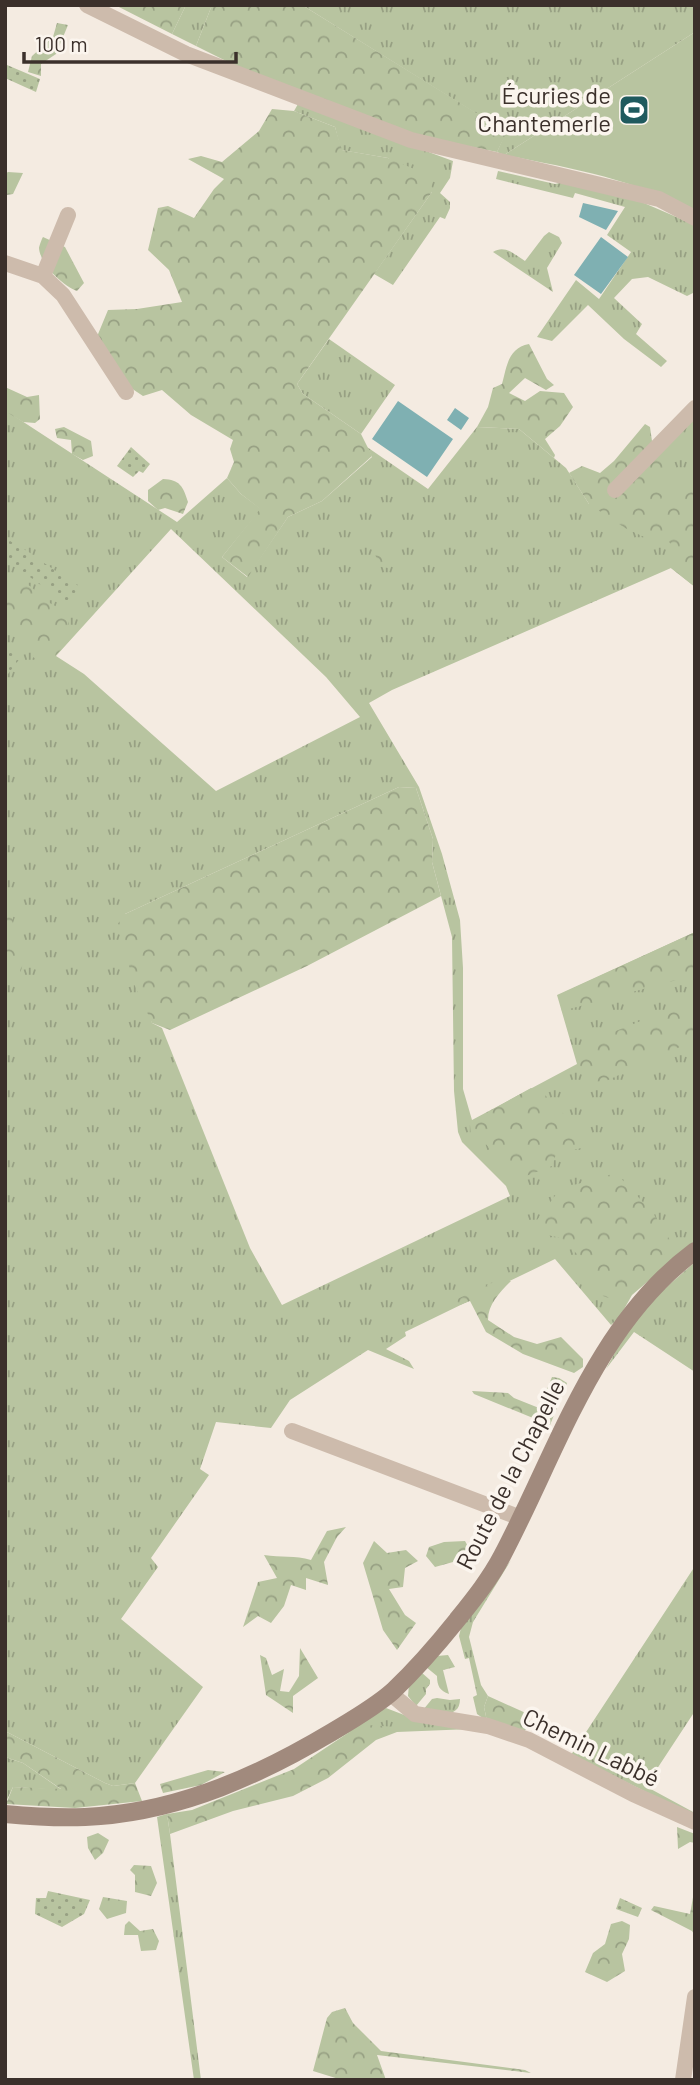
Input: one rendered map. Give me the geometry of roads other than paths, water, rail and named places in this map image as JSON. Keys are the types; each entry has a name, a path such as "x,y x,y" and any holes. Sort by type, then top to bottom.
{"main road":[{"name":"Route de la Chapelle","path":"5,1815 57,1818 101,1816 145,1810 192,1798 242,1781 296,1754 390,1693 418,1666 474,1599 501,1559 593,1370 620,1328 652,1288 695,1251"}],"street":[{"path":"87,5 187,54 411,140 659,199 695,218"},
{"path":"43,276 68,215"},
{"path":"5,262 43,276 63,295 126,392"},
{"path":"615,490 695,408"},
{"path":"292,1431 521,1518"},
{"name":"Chemin Labbé","path":"390,1693 415,1714 488,1726 529,1740 633,1794 695,1822"},
{"path":"684,2080 695,1997"}],"water":[{"path":"583,203 618,211 606,230 579,217"},
{"path":"601,237 628,257 601,294 574,275"},
{"path":"398,401 453,439 427,477 372,439"},
{"path":"455,408 469,418 461,430 447,420"}],"place":[{"name":"Écuries de Chantemerle","path":"634,110"}]}
